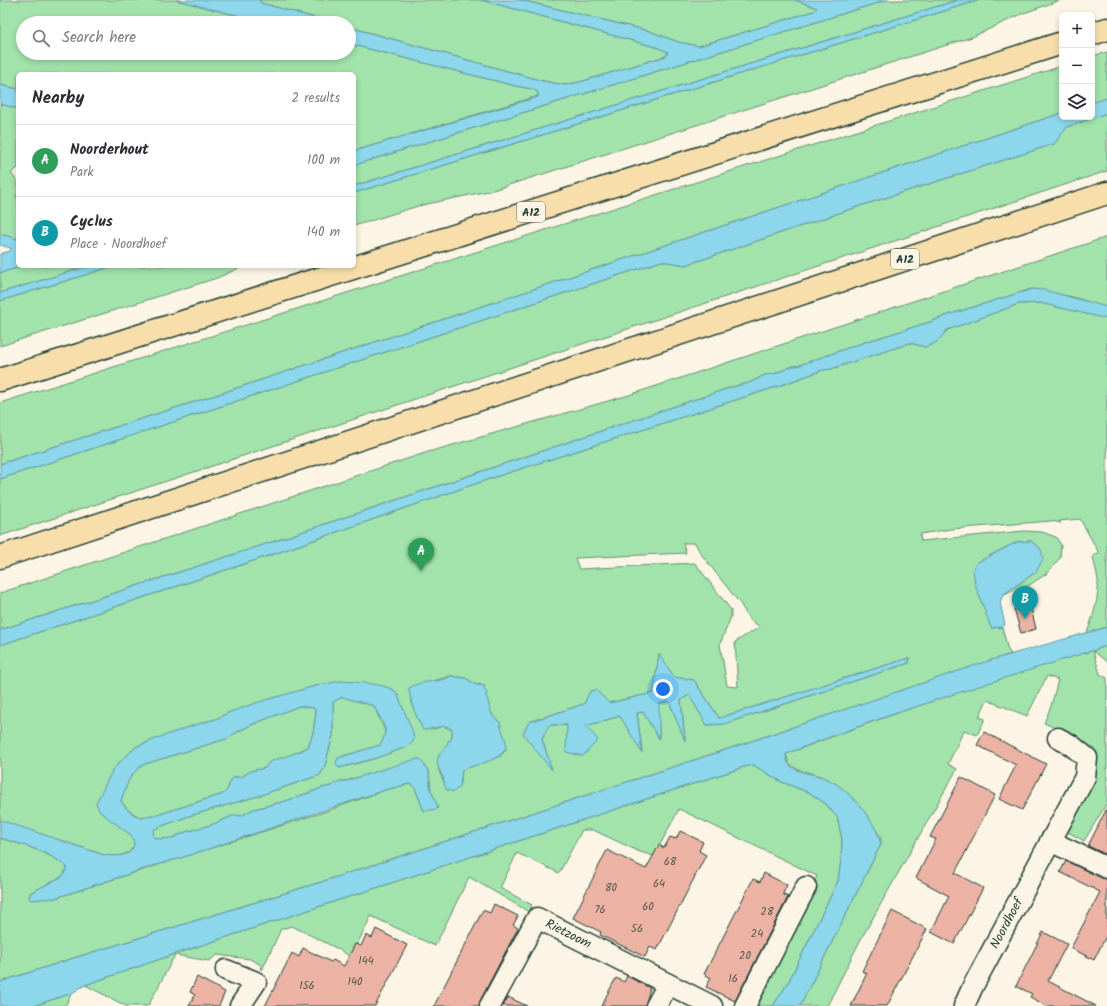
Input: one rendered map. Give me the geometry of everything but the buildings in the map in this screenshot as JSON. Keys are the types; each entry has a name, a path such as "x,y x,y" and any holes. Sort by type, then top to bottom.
{"highway":[{"path":"1095,33 1107,29"},
{"name":"A12","path":"356,267 1059,44"},
{"name":"A12","path":"0,557 1107,193"},
{"name":"A12","path":"0,380 353,268"}],"street":[{"name":"Noordhoef","path":"964,1006 973,986 1085,777 1087,758 1071,745 1058,738"},
{"path":"1050,841 1107,868"},
{"path":"745,1006 806,887"},
{"name":"Rietzoom","path":"490,1006 537,918 712,1006"},
{"path":"226,970 256,982 240,1006"},
{"path":"656,1006 668,984"}],"green space":[{"path":"0,0 176,0 239,16 16,16 16,60 356,60 356,46 532,89 538,91 538,96 356,150 356,72 16,72 16,89 0,85"},
{"path":"259,0 481,0 656,47 668,52 666,56 580,82 564,85 543,81 356,29 356,16 308,16 261,3"},
{"path":"520,0 795,0 818,8 814,11 699,46 678,42 649,31"},
{"path":"887,0 958,0 356,185 356,164"},
{"path":"980,0 1061,0 1024,13 972,37 493,190 418,206 356,225 356,192"},
{"path":"1107,52 1107,98 1095,102 1095,84 1095,55"},
{"path":"1059,67 1059,114 219,394 0,464 0,403"},
{"path":"0,104 16,108 16,169 11,173 16,180 16,238 0,234"},
{"path":"1107,113 1107,171 0,536 0,479 662,261 686,265 863,205 1054,144 1067,127 1087,120 1095,120 1095,117"},
{"path":"1107,237 1107,627 1087,633 1098,594 1098,581 1093,556 1099,553 1080,519 1059,521 1061,523 1051,521 951,529 920,534 921,541 1024,531 1042,532 1056,537 1061,545 1060,558 1046,574 1028,586 1004,594 1036,572 1031,541 1017,542 989,556 991,628 1002,627 1008,650 1011,654 725,750 318,883 0,982 0,838 44,853 60,861 67,867 63,876 30,893 55,898 327,811 385,790 409,784 413,785 415,788 424,811 431,791 429,772 359,777 346,781 340,781 331,786 286,801 254,809 241,816 235,815 172,838 154,838 154,829 189,816 258,796 320,775 324,769 333,735 333,702 342,696 374,706 385,731 385,737 379,746 343,756 339,768 373,759 407,747 401,705 395,691 363,684 315,686 230,712 216,719 136,747 113,769 121,827 131,835 134,841 134,846 128,853 119,856 104,855 56,839 0,833 0,645 265,557 489,479 773,388 823,370 831,369 910,343 925,347 931,345 947,330 1019,304 1040,303 1081,312 1101,306 1073,297 1032,289 862,343 797,366 793,366 774,374 765,375 749,383 732,387 254,548 0,630 0,593 428,452 629,395","holes":["683,543 695,543 701,554 741,605 749,619 760,627 735,642 738,687 727,686 720,644 731,617 731,610 695,563 579,569 575,558 686,553","659,655 674,677 694,680 719,718 909,658 909,663 724,724 707,725 689,695 681,700 685,740 669,701 658,704 659,738 643,712 637,713 642,751 620,716 586,726 549,725 542,739 551,768 529,722 584,704 596,691 609,703 653,693","451,676 465,678 477,685 481,685 492,715 500,722 506,750 500,756 462,770 461,783 444,782 438,769 443,750 452,739 452,730 443,726 434,729 417,719 411,687"]},
{"path":"16,268 81,268 0,293 0,273"},
{"path":"107,268 240,268 217,278 0,346 0,301"},
{"path":"1107,646 1107,662 1093,651 1100,674 1107,678 1107,803 1084,841 1066,831 1090,785 1067,733 1044,723 1051,706 1058,680 1047,676 1027,716 987,700 979,717 985,719 977,735 964,730 948,764 957,769 861,939 827,1006 800,1006 881,844 880,836 853,799 835,783 820,776 797,769 789,764 786,754 865,724 945,697"},
{"path":"299,706 314,708 316,713 313,733 308,747 265,768 251,771 241,777 234,777 223,794 157,815 141,818 128,810 122,803 121,800 129,780 139,768 145,764 229,738 235,733 251,725"},
{"path":"753,765 782,782 810,793 826,804 837,817 842,839 838,881 788,983 773,1006 749,1006 817,876 679,809 654,856 640,852 593,830 582,830 559,873 517,853 500,888 532,905 529,912 469,877 435,946 371,916 351,957 292,926 281,929 262,970 261,965 250,959 217,955 209,961 175,955 148,1006 126,1006 85,985 175,954"},
{"path":"72,993 65,1006 33,1006"}],"water":[{"path":"176,0 259,0 261,3 308,16 239,16"},
{"path":"481,0 520,0 649,31 678,42 699,46 814,11 817,8 795,0 887,0 356,164 356,150 538,97 538,92 532,89 356,46 356,29 543,81 564,85 580,82 666,56 668,52 656,47"},
{"path":"958,0 980,0 356,192 356,185"},
{"path":"0,85 16,89 16,108 0,104"},
{"path":"1107,98 1107,113 1095,117 1095,102"},
{"path":"1059,114 1059,120 1087,120 1067,127 1054,144 863,205 686,265 662,261 0,479 0,464 219,394"},
{"path":"0,234 16,238 16,268 0,273 0,254 10,251 11,248 0,245"},
{"path":"81,268 107,268 0,301 0,293"},
{"path":"1032,289 1044,290 1107,307 1107,319 1040,303 1019,304 947,330 937,342 931,345 925,347 910,343 831,369 823,370 773,388 489,479 265,557 0,645 0,630 254,548 732,387 749,383 765,375 774,374 793,366 797,366 862,343"},
{"path":"1031,541 1041,549 1043,559 1036,572 1004,594 1000,602 1005,625 1002,627 991,628 975,584 973,570 976,563 1017,542"},
{"path":"1107,627 1107,646 905,710 786,754 790,766 802,772 833,782 848,793 869,818 879,836 881,844 800,1006 773,1006 788,983 838,881 842,839 837,817 826,804 810,793 782,782 753,765 175,954 85,985 72,993 33,1006 0,1006 0,982 318,883 725,750 988,661"},
{"path":"659,654 674,677 694,680 719,718 909,658 909,663 724,724 707,725 689,695 681,700 685,741 669,701 659,704 659,739 643,712 637,713 642,753 620,716 586,726 598,740 583,756 566,752 567,725 549,725 542,739 552,770 523,734 529,722 584,704 590,691 596,690 609,703 653,693"},
{"path":"451,676 465,678 477,685 485,686 484,689 487,693 486,696 490,710 493,717 500,722 506,745 505,750 501,755 462,770 460,787 453,792 447,790 445,787 437,761 448,741 451,740 451,729 443,726 423,730 414,711 409,691 409,688 419,683 441,680"},
{"path":"340,681 378,685 392,690 397,693 412,730 414,738 413,742 407,747 373,759 339,768 336,763 338,758 379,746 385,735 384,726 374,706 342,697 333,702 333,735 324,769 320,775 258,796 189,816 154,829 154,838 172,838 235,815 241,816 254,809 286,801 331,786 340,781 346,781 416,759 420,759 429,772 430,788 438,807 437,809 424,811 415,788 413,785 409,784 385,790 55,898 31,900 29,898 30,893 63,876 67,867 60,861 44,853 0,838 0,820 104,855 117,856 126,854 133,849 134,841 131,835 100,812 96,803 113,769 136,747 259,702 315,686","holes":["299,706 314,708 316,713 313,733 308,747 301,751 269,762 265,768 251,771 241,777 234,777 223,794 157,815 141,818 129,811 122,803 121,800 129,780 135,772 145,764 229,738 235,733 251,725"]}],"place":[{"name":"Noorderhout","path":"421,571"},
{"name":"Cyclus","path":"1025,619"}]}
